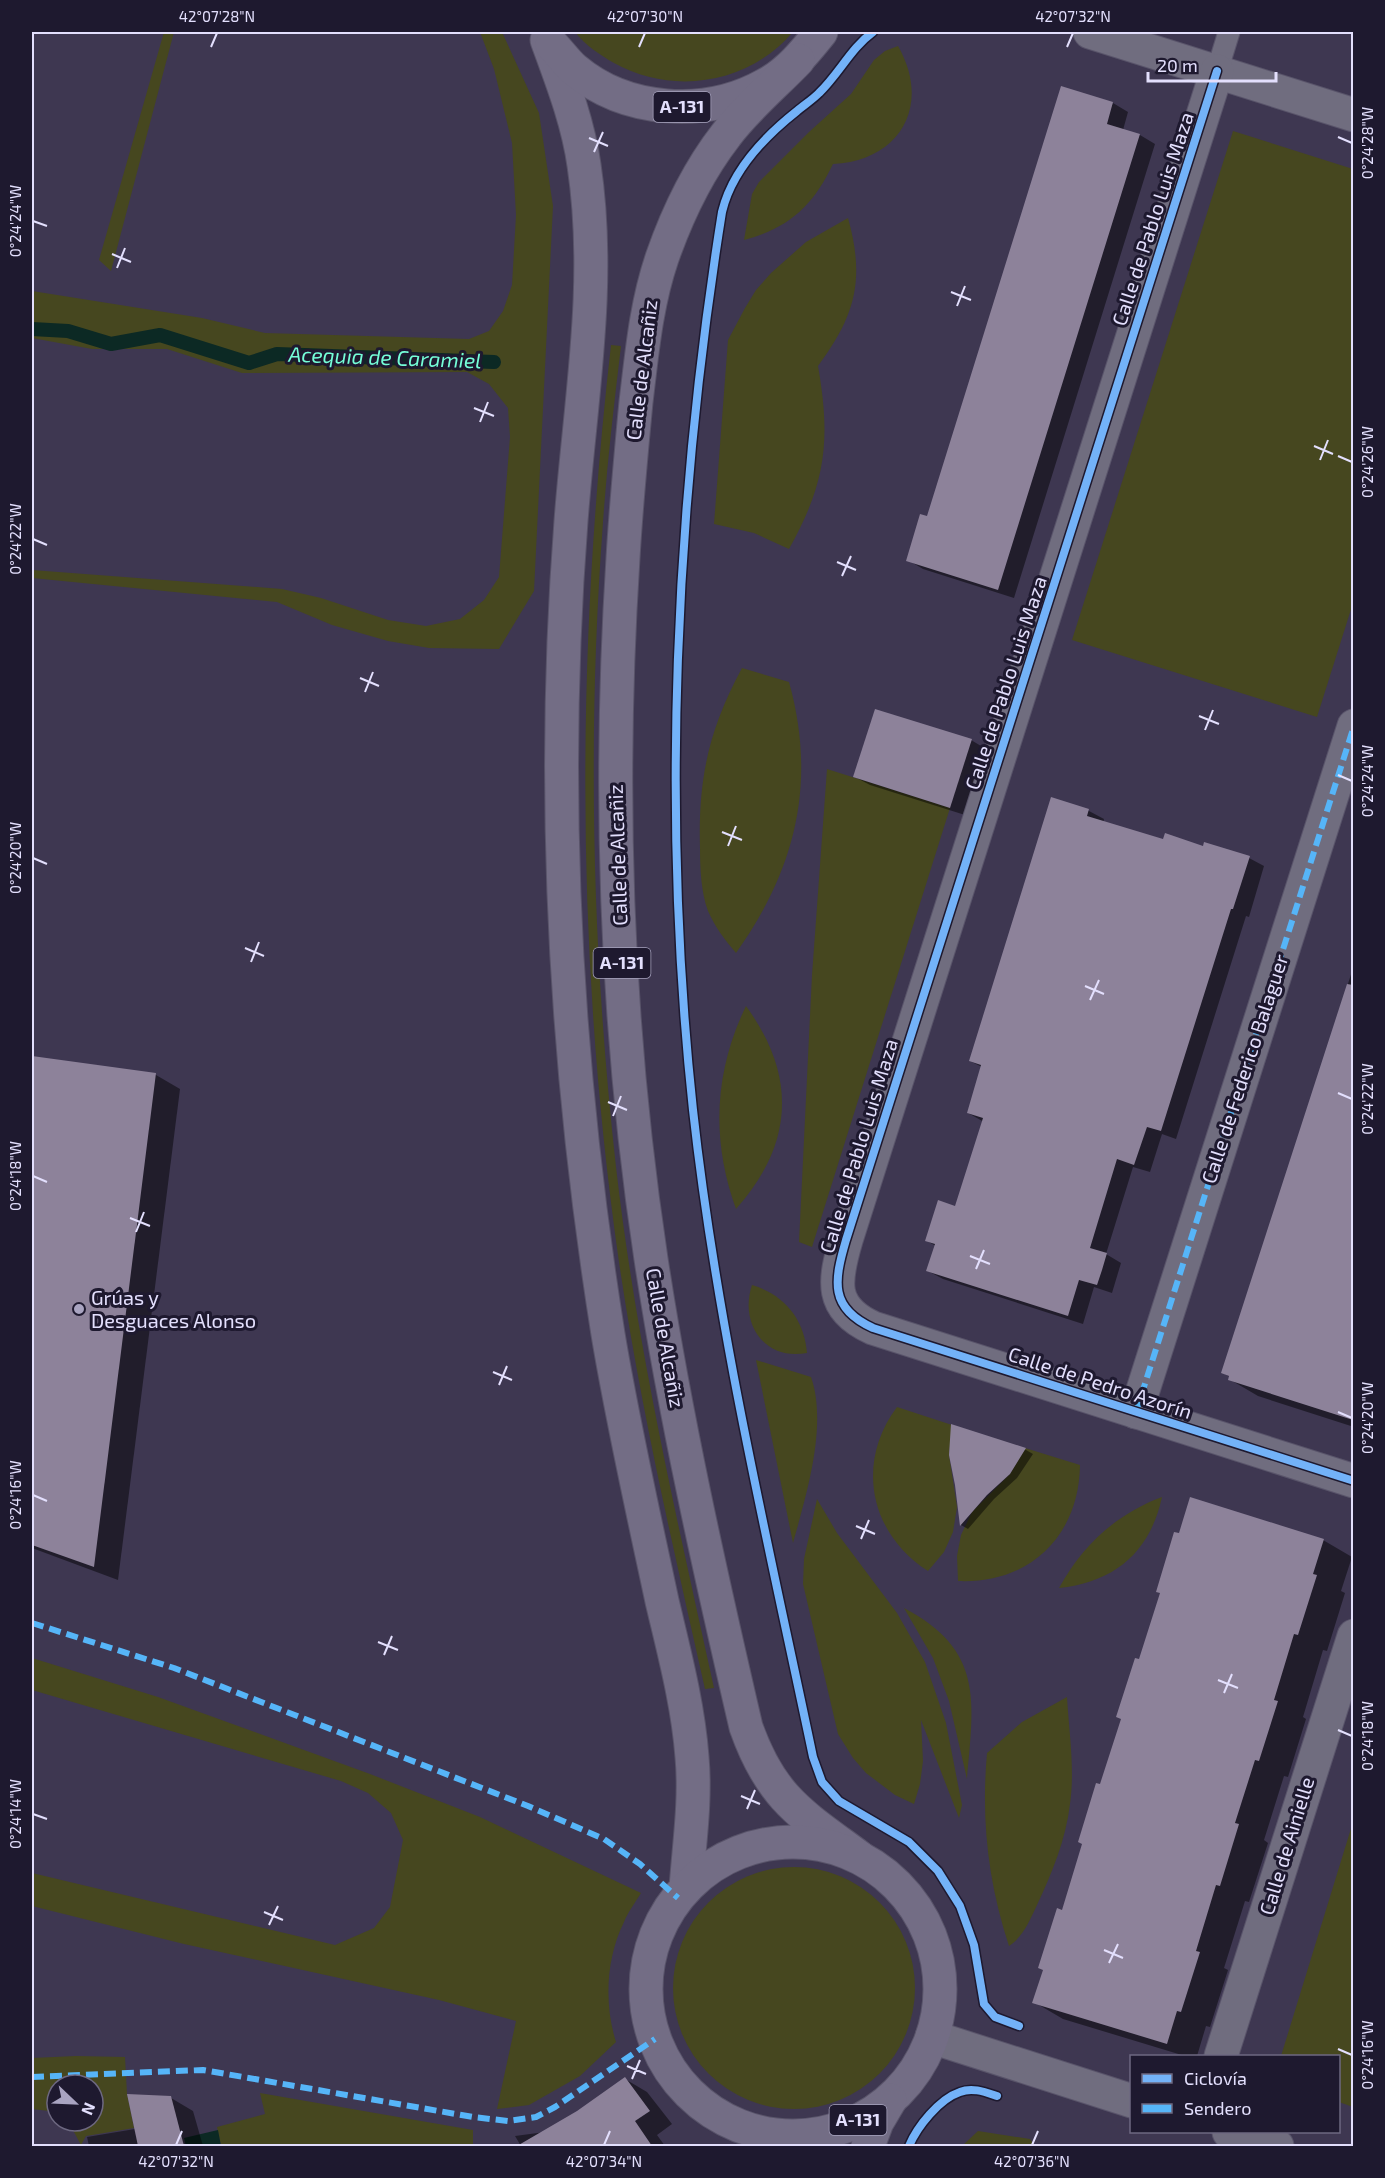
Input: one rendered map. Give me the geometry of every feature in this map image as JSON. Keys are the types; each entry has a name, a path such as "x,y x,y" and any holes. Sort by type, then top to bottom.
{"main road":[{"name":"A-131","path":"545,36 575,69 609,91 648,104 688,107 728,101 766,85 798,60 821,32"},
{"name":"A-131","path":"545,36 577,128 584,162 592,254 589,343 571,519 562,706 564,892 575,1066 585,1171 612,1356 628,1447 690,1734 693,1793 686,1888"},
{"name":"Calle de Alcañiz","path":"798,60 728,132 702,171 680,213 650,302 642,348 633,432 620,615 616,799 618,879 629,1073 651,1255 682,1436 746,1727 754,1751 767,1775 782,1795 800,1814 859,1857"},
{"name":"A-131","path":"749,2146 689,2093 669,2068 655,2039 648,2010 647,1981 652,1951 662,1923 686,1888 706,1870 729,1857 754,1847 781,1842 807,1842 834,1847 859,1857 885,1873 906,1894 923,1920 934,1947 940,1978 939,2008 932,2037 922,2060 892,2098 877,2122 868,2146"},
{"name":"A-131","path":"714,2113 743,2127 773,2135 805,2136 837,2129 866,2117 892,2098"}],"street":[{"path":"1090,32 1353,115"},
{"name":"Calle de Pablo Luis Maza","path":"843,1305 837,1286 844,1249 1216,71"},
{"name":"Calle de Federico Balaguer","path":"1136,1412 1353,726"},
{"name":"Calle de Pedro Azorín","path":"843,1305 856,1321 873,1328 1353,1481"},
{"name":"Calle de Ainielle","path":"1221,2055 1353,1636"},
{"path":"932,2037 1130,2101"},
{"path":"1232,2133 1277,2146"}],"lane":[{"path":"1216,71 1229,32"}],"shaded area":[{"path":"164,32 174,32 111,271 99,260"},
{"path":"480,32 502,32 539,113 553,206 534,591 499,649 429,648 388,641 332,625 277,602 32,578 32,570 282,589 321,598 388,620 426,626 460,619 484,600 499,577 510,437 508,408 489,384 467,372 242,373 167,349 92,349 32,338 32,291 202,318 265,333 469,339 489,331 503,311 512,285 516,215 512,143 494,69"},
{"path":"575,32 793,32 775,50 733,73 709,79 685,81 661,79 637,73 614,63 598,53"},
{"path":"898,46 908,68 912,89 910,108 903,126 892,141 876,153 856,160 833,164 817,192 798,213 774,229 744,240 752,194 759,182 851,94 874,60 885,51"},
{"path":"1233,131 1353,169 1353,603 1317,717 1072,640"},
{"path":"848,218 856,260 854,296 841,330 818,366 824,417 822,460 811,503 789,549 754,533 714,524 728,340 756,290 771,273 806,242"},
{"path":"611,345 621,346 603,522 595,683 594,844 602,1006 608,1087 624,1233 658,1429 714,1688 705,1689 658,1476 627,1316 605,1147 594,1032 585,804 587,689 591,575 599,460"},
{"path":"742,668 789,682 797,719 801,755 796,824 787,857 774,889 757,921 736,953 717,928 706,904 702,888 700,823 701,799 708,755 721,712"},
{"path":"827,769 950,808 812,1247 799,1242 812,975"},
{"path":"746,1006 763,1032 774,1058 781,1084 782,1109 778,1135 769,1160 736,1209 723,1157 720,1106 727,1056"},
{"path":"752,1285 774,1295 791,1310 802,1329 807,1353 792,1354 779,1351 759,1337 749,1313"},
{"path":"756,1360 811,1377 816,1396 817,1417 813,1460 793,1543"},
{"path":"897,1407 952,1425 949,1455 957,1507 953,1532 944,1552 928,1571 908,1556 893,1538 882,1518 875,1496 873,1474 876,1451 884,1429"},
{"path":"1025,1448 1080,1465 1071,1514 1060,1534 1046,1551 1028,1564 1007,1574 984,1580 958,1581 957,1556 961,1535 972,1512 1010,1474"},
{"path":"1162,1497 1149,1534 1127,1561 1097,1579 1059,1588 1078,1558 1102,1533 1130,1512"},
{"path":"817,1499 837,1533 897,1613 925,1662 946,1723 962,1805 959,1818 921,1720 923,1761 914,1804 895,1795 866,1773 853,1758 838,1734 803,1584 804,1559"},
{"path":"904,1608 930,1624 949,1641 961,1660 968,1680 971,1702 967,1779 949,1701 933,1658"},
{"path":"32,1658 158,1697 370,1774 480,1817 641,1893 618,1936 610,1966 610,2012 616,2042 580,2076 529,2105 497,2109 516,2021 439,2000 184,1944 32,1906 32,1873 335,1945 374,1928 390,1907 403,1840 391,1813 368,1793 341,1781 32,1690"},
{"path":"1067,1697 1072,1777 1070,1804 1062,1843 1032,1916 1022,1933 1009,1946 996,1898 988,1851 985,1802 987,1753 1022,1722"},
{"path":"1353,1822 1353,2107 1340,2102 1340,2055 1281,2055"},
{"path":"782,1867 806,1867 829,1872 851,1881 880,1902 895,1921 906,1942 913,1964 915,1988 913,2012 906,2034 895,2055 880,2074 851,2095 829,2104 806,2109 782,2109 759,2104 737,2095 717,2082 700,2065 687,2045 678,2023 673,2000 673,1976 678,1953 687,1931 700,1911 717,1894 737,1881 759,1872"},
{"path":"125,2057 127,2094 134,2128 105,2133 105,2073 45,2073 45,2111 32,2109 32,2058"},
{"path":"260,2093 473,2130 473,2146 221,2146 217,2127 265,2114"},
{"path":"218,2130 221,2146 186,2146 184,2138"},
{"path":"978,2131 1030,2139 1035,2146 962,2146"},
{"path":"74,2133 104,2133 86,2136 81,2145"}],"building":[{"path":"1061,86 1113,102 1107,124 1140,134 998,590 906,561 920,514 927,516"},
{"path":"875,709 972,739 950,808 853,777"},
{"path":"1051,797 1089,809 1087,816 1163,839 1165,833 1203,846 1204,842 1250,856 1161,1131 1147,1127 1134,1165 1117,1159 1090,1248 1107,1253 1102,1270 1097,1285 1079,1280 1068,1316 926,1271 935,1244 925,1241 938,1200 955,1206 983,1118 967,1113 981,1065 969,1061"},
{"path":"1347,984 1353,985 1353,1420 1228,1380 1229,1376 1221,1373"},
{"name":"Grúas y Desguaces Alonso","path":"32,1056 156,1073 94,1567 32,1545"},
{"path":"951,1424 1026,1448 1010,1474 987,1495 960,1526 949,1455"},
{"path":"1190,1497 1324,1539 1313,1574 1317,1575 1298,1635 1294,1634 1274,1700 1278,1701 1259,1761 1255,1760 1235,1823 1239,1824 1220,1886 1216,1885 1196,1951 1200,1952 1181,2012 1177,2011 1167,2044 1032,2003 1043,1970 1038,1968 1057,1908 1062,1910 1082,1844 1078,1842 1096,1783 1100,1784 1121,1719 1116,1717 1135,1658 1139,1659 1160,1593 1156,1592 1174,1532 1179,1533"},
{"path":"625,2077 650,2111 635,2121 652,2146 517,2146 577,2111"},
{"path":"127,2094 171,2096 184,2146 138,2146"}],"waterway":[{"name":"Acequia de Caramiel","path":"32,329 68,331 111,344 160,335 249,363 277,354 494,362"}],"marked path":[{"path":"1136,1412 1354,726"},
{"path":"32,1623 174,1668 528,1806 604,1839 640,1864 678,1898"},
{"path":"32,2077 203,2070 473,2117 508,2121 536,2117 555,2107 655,2039"}],"cycle path":[{"path":"873,32 865,38 819,93 761,143 733,182 722,212 693,435 678,660 677,886 683,998 693,1110 716,1273 745,1435 813,1757 822,1782 839,1801 909,1842 938,1871 960,1906 974,1945 984,2004 995,2017 1019,2026"},
{"path":"1217,71 846,1240 839,1268 838,1292 849,1312 873,1328 1354,1481"},
{"path":"909,2146 930,2114 952,2096 969,2090 997,2096"}],"place":[{"name":"Grúas y Desguaces Alonso","path":"79,1309"}]}
